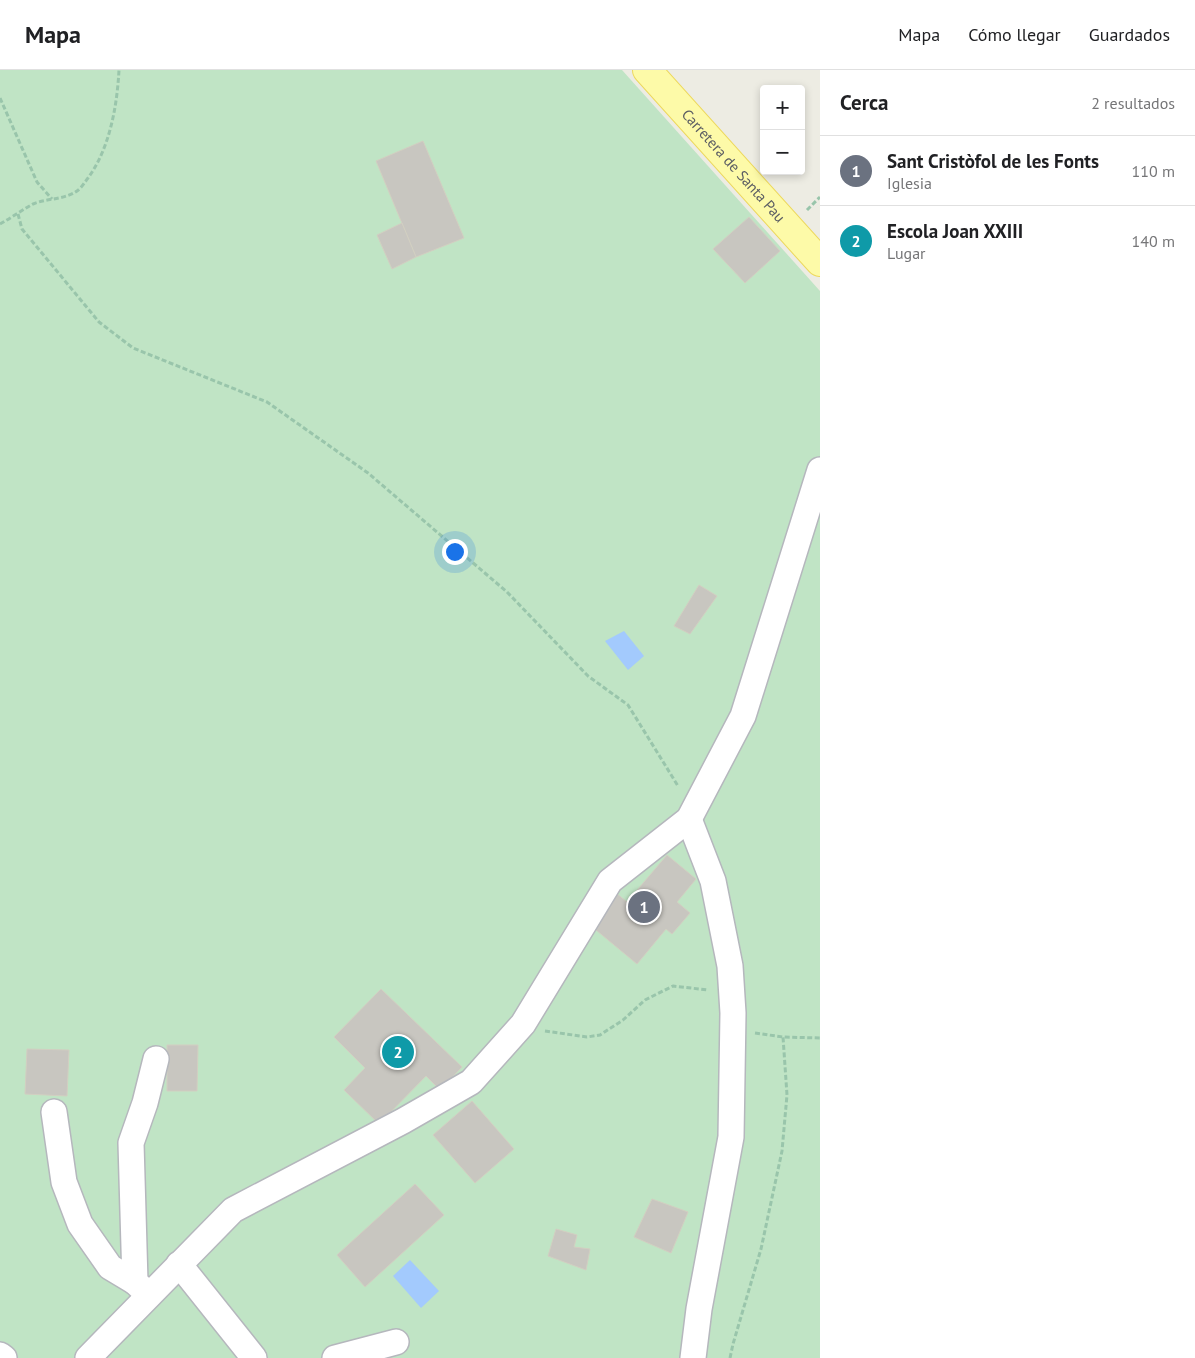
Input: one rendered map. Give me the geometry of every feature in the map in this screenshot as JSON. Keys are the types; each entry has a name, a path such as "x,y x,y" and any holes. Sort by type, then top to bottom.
{"main road":[{"name":"Carretera de Santa Pau","path":"647,70 820,262"}],"street":[{"path":"88,1358 142,1288 179,1264 233,1210 403,1121 471,1082 523,1024 610,881 689,820 743,716 820,470"},
{"path":"689,820 713,881 730,966 733,1014 731,1136 699,1309 693,1358"},
{"path":"142,1288 131,1143 145,1103 156,1059"},
{"path":"54,1112 64,1182 80,1224 110,1267 142,1288"},
{"path":"179,1264 254,1358"},
{"path":"335,1358 396,1342"},
{"path":"0,1354 4,1358"}],"path":[{"path":"0,224 34,204 78,191 100,160 114,113 119,70"},
{"path":"0,98 36,182 52,199"},
{"path":"18,214 22,229 99,322 133,348 267,402 368,473 507,592 588,676 628,705 682,791 689,820"},
{"path":"523,1024 553,1033 587,1037 600,1035 623,1020 645,1000 673,986 712,991 748,1032 783,1037 820,1038"},
{"path":"730,1358 761,1249 782,1152 787,1095 783,1037"}],"green space":[{"path":"0,70 622,70 820,291 820,1358 0,1358"}],"water":[{"path":"624,631 644,656 628,670 605,641"},
{"path":"410,1260 439,1291 421,1308 393,1276"}],"building":[{"path":"423,141 464,238 416,257 376,161"},
{"path":"749,217 780,251 745,283 713,249"},
{"path":"402,223 416,257 392,269 377,235"},
{"path":"699,585 717,596 690,634 674,626"},
{"path":"667,855 696,879 677,902 690,913 672,934 666,929 637,964 590,925 616,893 627,902"},
{"path":"381,989 462,1067 440,1090 426,1076 379,1124 344,1090 365,1068 334,1037"},
{"path":"167,1045 198,1045 197,1091 167,1091"},
{"path":"27,1049 69,1050 67,1096 25,1094"},
{"path":"472,1101 514,1149 475,1183 433,1135"},
{"path":"415,1184 444,1215 365,1287 337,1255"},
{"path":"652,1199 688,1212 671,1253 634,1237"},
{"path":"556,1229 577,1235 574,1247 590,1249 586,1270 548,1256"}],"place":[{"name":"Sant Cristòfol de les Fonts","path":"644,907"},
{"name":"Escola Joan XXIII","path":"398,1052"}]}
